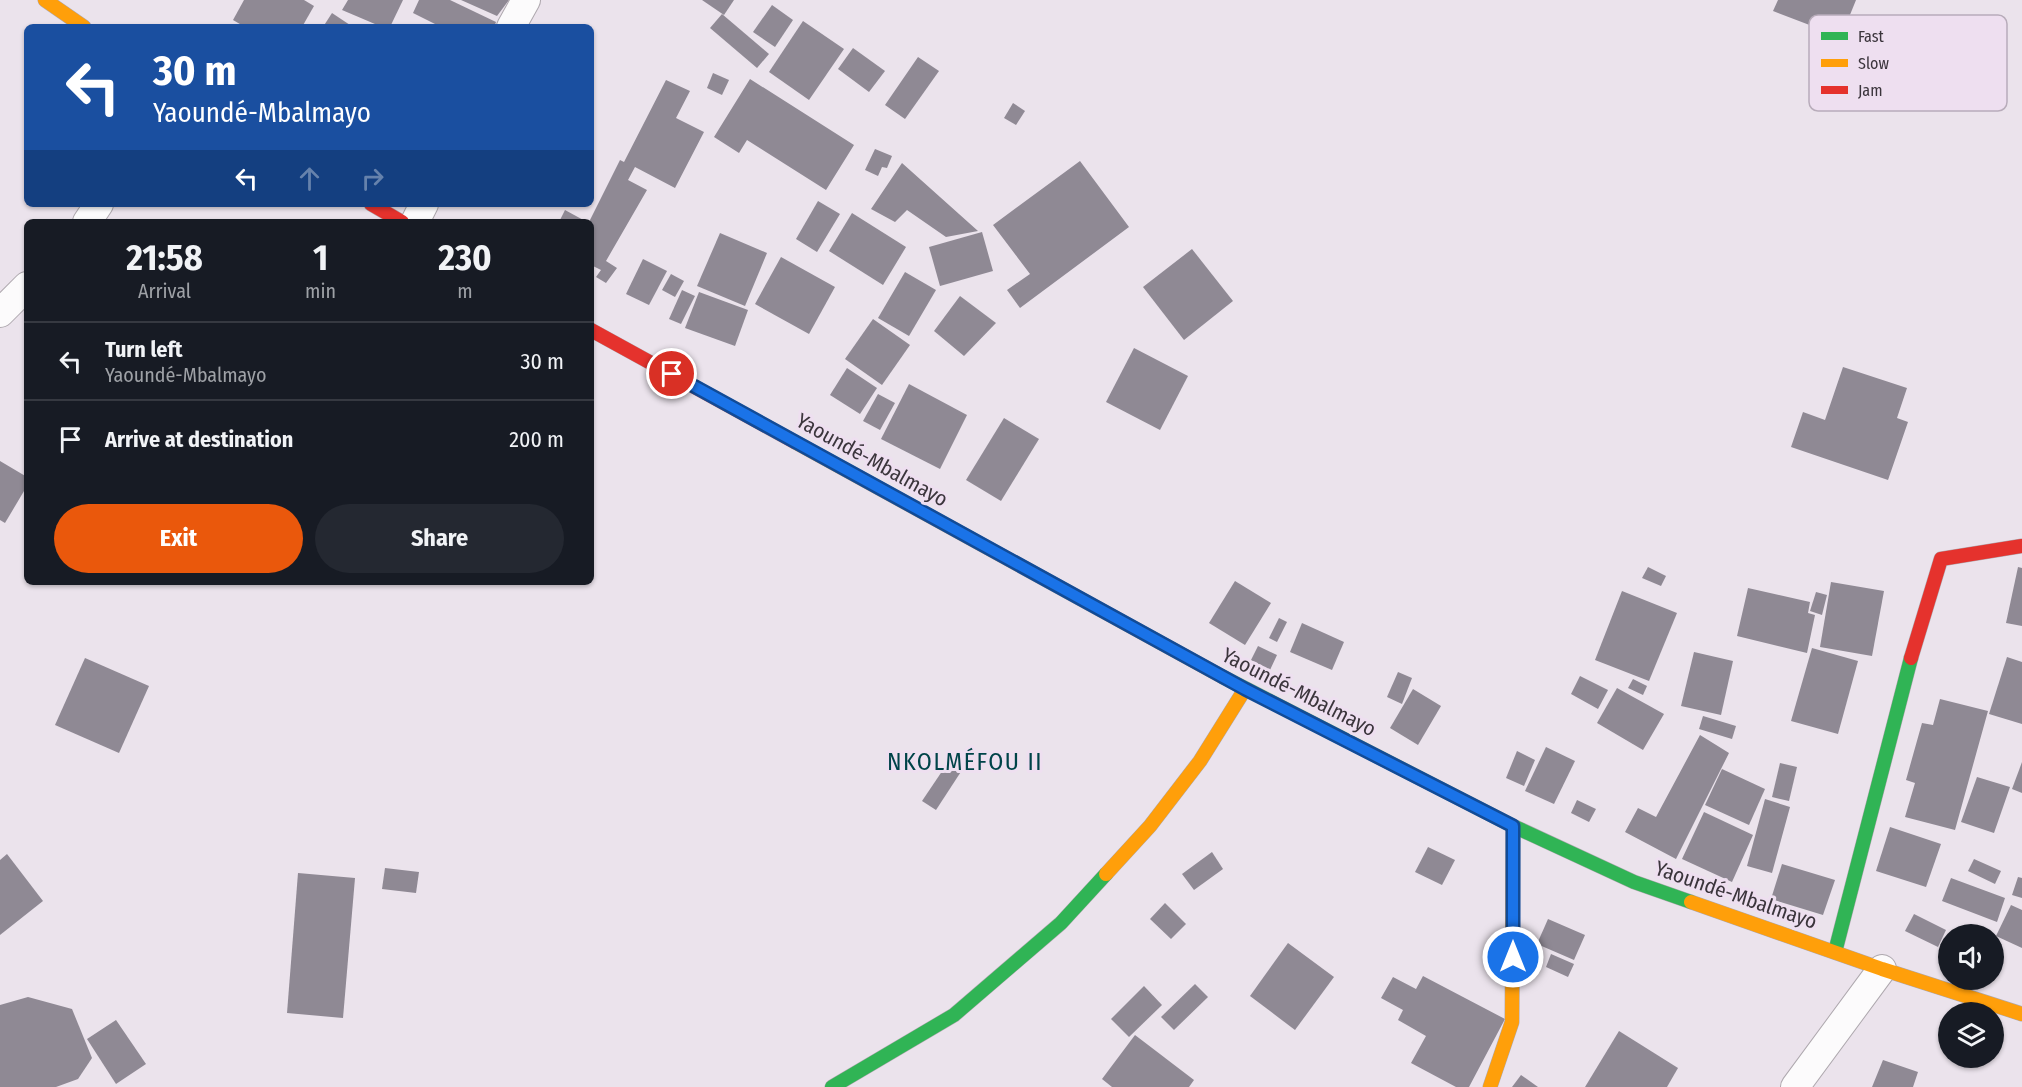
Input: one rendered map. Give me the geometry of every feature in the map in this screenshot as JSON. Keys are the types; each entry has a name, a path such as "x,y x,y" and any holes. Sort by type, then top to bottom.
{"main road":[{"path":"45,0 80,24"},
{"path":"376,207 397,219"},
{"name":"Yaoundé-Mbalmayo","path":"594,332 1245,689 1513,826 1634,882 1882,969 2022,1014"},
{"path":"1835,952 1914,645 1941,559 2022,546"},
{"path":"832,1087 954,1015 1061,923 1150,826 1200,760 1245,689"},
{"path":"1490,1087 1512,1022 1513,826"}],"street":[{"path":"513,24 526,0"},
{"path":"0,313 24,289"},
{"path":"1795,1087 1882,969"}],"building":[{"path":"244,0 304,0 314,6 304,24 240,24 233,20"},
{"path":"348,0 403,0 391,24 375,24 342,10"},
{"path":"419,0 450,0 496,22 495,24 435,24 413,13"},
{"path":"461,0 509,0 497,16"},
{"path":"702,0 734,0 724,15"},
{"path":"1778,0 1856,0 1850,15 1809,15 1809,25 1773,11"},
{"path":"772,5 793,20 775,47 753,32"},
{"path":"332,13 348,24 325,24"},
{"path":"722,14 769,54 757,68 710,28"},
{"path":"803,21 844,49 809,100 769,72"},
{"path":"853,48 885,71 869,92 838,69"},
{"path":"918,57 939,71 905,119 885,105"},
{"path":"713,73 729,80 722,95 707,88"},
{"path":"750,79 854,145 826,190 747,140 739,153 714,137"},
{"path":"666,80 690,91 676,118 704,132 675,188 635,167 628,180 647,190 606,261 617,268 606,283 596,277 601,270 594,266 594,219 590,219 620,160 624,162"},
{"path":"1013,103 1025,111 1016,125 1004,118"},
{"path":"875,149 892,156 887,168 882,167 878,176 865,170"},
{"path":"1080,161 1129,227 1020,308 1007,290 1030,274 993,225"},
{"path":"902,163 978,231 946,237 907,210 895,222 871,209"},
{"path":"818,201 840,214 817,252 796,239"},
{"path":"565,210 582,219 560,219"},
{"path":"852,213 906,247 883,285 829,251"},
{"path":"982,232 993,271 940,286 929,247"},
{"path":"720,233 767,253 745,306 697,286"},
{"path":"1192,249 1233,301 1184,340 1143,287"},
{"path":"781,257 835,287 809,334 755,304"},
{"path":"643,259 667,271 649,305 626,294"},
{"path":"905,272 936,290 909,336 878,318"},
{"path":"671,274 684,281 675,297 662,290"},
{"path":"682,290 695,296 681,324 669,319"},
{"path":"699,292 748,310 735,346 685,328"},
{"path":"960,296 996,323 964,356 934,331"},
{"path":"873,319 910,345 882,385 845,359"},
{"path":"1134,348 1188,376 1160,430 1106,402"},
{"path":"1843,367 1907,388 1897,418 1908,422 1888,480 1791,447 1803,412 1825,420"},
{"path":"847,368 877,388 860,414 830,395"},
{"path":"909,384 967,415 940,469 881,439"},
{"path":"878,394 895,403 880,430 863,421"},
{"path":"1004,418 1039,439 1001,501 966,480"},
{"path":"0,461 24,475 24,491 5,523 0,520"},
{"path":"1648,567 1666,576 1661,586 1642,578"},
{"path":"2018,567 2022,568 2022,626 2006,623"},
{"path":"1235,581 1271,603 1245,645 1209,623"},
{"path":"1831,582 1884,591 1872,656 1820,647"},
{"path":"1748,588 1810,602 1808,613 1815,615 1807,653 1737,636"},
{"path":"1622,591 1677,613 1649,681 1595,660"},
{"path":"1816,592 1827,595 1822,615 1810,611"},
{"path":"1279,618 1287,622 1277,642 1269,638"},
{"path":"1302,623 1344,642 1332,670 1290,652"},
{"path":"1258,646 1277,655 1270,670 1251,660"},
{"path":"1812,648 1858,661 1838,734 1791,721"},
{"path":"1694,652 1733,661 1721,715 1681,706"},
{"path":"2007,657 2022,662 2022,724 1989,714"},
{"path":"85,658 149,686 119,753 55,725"},
{"path":"1398,672 1412,678 1402,704 1387,697"},
{"path":"1580,676 1608,690 1598,709 1571,694"},
{"path":"1633,679 1647,686 1643,695 1628,688"},
{"path":"1617,688 1664,714 1643,750 1597,723"},
{"path":"1413,689 1441,706 1418,745 1390,728"},
{"path":"1940,699 1988,711 1955,830 1905,817 1915,783 1906,780 1922,723 1933,725"},
{"path":"1703,716 1736,726 1732,739 1699,729"},
{"path":"1700,735 1729,753 1676,859 1625,832 1638,808 1656,817"},
{"path":"1546,747 1575,761 1554,804 1525,791"},
{"path":"1517,751 1535,760 1524,786 1506,778"},
{"path":"953,755 966,764 936,810 922,801"},
{"path":"2022,762 2022,793 2012,789"},
{"path":"1780,763 1797,767 1789,801 1772,797"},
{"path":"1722,769 1765,789 1749,825 1705,805"},
{"path":"1977,777 2010,787 1994,833 1961,822"},
{"path":"1765,799 1790,807 1772,873 1747,866"},
{"path":"1577,800 1596,809 1589,822 1571,813"},
{"path":"1704,812 1753,835 1732,882 1682,859"},
{"path":"1890,827 1941,844 1926,887 1876,871"},
{"path":"1428,847 1455,860 1442,885 1415,872"},
{"path":"1212,852 1223,869 1194,890 1182,874"},
{"path":"7,854 43,901 0,935 0,860"},
{"path":"1974,859 2001,871 1995,884 1968,871"},
{"path":"1782,864 1835,880 1823,915 1771,899"},
{"path":"385,868 419,872 416,893 382,889"},
{"path":"298,873 355,878 343,1018 287,1013"},
{"path":"2018,877 2022,878 2022,898 2012,895"},
{"path":"1951,878 2005,898 1997,922 1942,901"},
{"path":"1165,903 1186,924 1171,939 1150,919"},
{"path":"2011,905 2022,910 2022,948 2004,940 2004,924 2002,924"},
{"path":"1914,914 1938,926 1938,947 1905,931"},
{"path":"1548,919 1585,935 1574,960 1537,944"},
{"path":"1288,943 1334,977 1295,1030 1250,996"},
{"path":"1551,954 1574,964 1568,977 1546,967"},
{"path":"1423,976 1505,1019 1469,1087 1456,1087 1411,1063 1426,1036 1398,1020 1403,1010 1381,998 1393,977 1416,989"},
{"path":"1195,984 1208,997 1174,1030 1161,1017"},
{"path":"1144,986 1162,1005 1129,1037 1111,1019"},
{"path":"28,997 72,1009 92,1058 78,1079 56,1087 0,1087 0,1005"},
{"path":"116,1020 146,1064 116,1084 87,1039"},
{"path":"1619,1031 1678,1068 1667,1087 1585,1087"},
{"path":"1135,1035 1194,1080 1189,1087 1112,1087 1102,1079"},
{"path":"1883,1060 1918,1072 1913,1087 1872,1087"},
{"path":"1521,1075 1538,1087 1512,1087"}],"traffic: fast":[{"path":"1835,952 1911,658"},
{"path":"1223,677 1513,826 1634,882 1691,902"},
{"path":"832,1087 954,1015 1061,923 1106,874"}],"traffic: slow":[{"path":"45,0 80,24"},
{"path":"795,442 1223,677"},
{"path":"1106,874 1150,826 1200,761 1245,689"},
{"path":"1490,1087 1512,1022 1513,826"},
{"path":"1691,902 1882,969 2022,1014"}],"traffic: jam":[{"path":"376,207 397,219"},
{"path":"594,332 795,442"},
{"path":"1911,658 1941,559 2022,546"}],"district":[{"name":"NKOLMÉFOU II","path":"965,762"}],"route":[{"path":"672,374 1245,689 1513,826 1513,957"}]}
